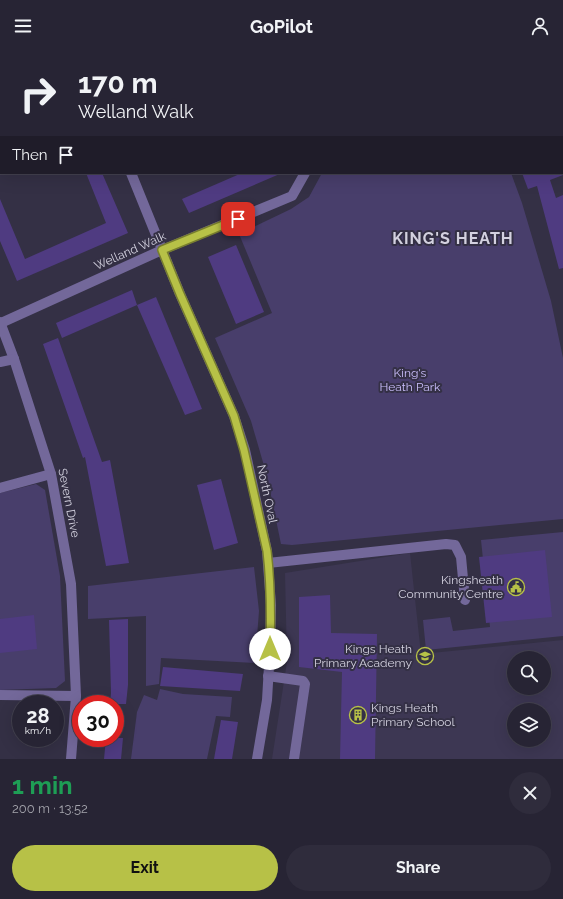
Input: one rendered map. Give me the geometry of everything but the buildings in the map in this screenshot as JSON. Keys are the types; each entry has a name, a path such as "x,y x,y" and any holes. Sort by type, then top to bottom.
{"street":[{"name":"North Oval","path":"131,174 183,301 234,416 244,450 267,551 271,605 270,649 267,700 257,759"},
{"name":"Welland Walk","path":"0,322 162,250 292,196 304,174"},
{"name":"Severn Drive","path":"0,322 14,359 51,474 71,584 76,695"},
{"path":"0,362 14,359"},
{"path":"0,488 51,474"},
{"path":"268,563 446,544 455,545 461,557 465,600"},
{"path":"268,676 303,681 305,684 294,759"},
{"path":"0,695 72,696"},
{"name":"Severn Drive","path":"71,759 72,746"}],"shaded area":[{"name":"Kings Heath Primary Academy","path":"410,553 421,654 563,640 563,759 272,759 287,662 285,573"}],"green space":[{"name":"King's Heath Park","path":"321,174 511,174 522,203 551,301 563,358 563,519 292,545 281,544 267,476 251,421 215,338 272,313 239,234 291,209 309,197"},
{"path":"36,484 45,490 60,576 65,681 56,688 0,690 0,493"},
{"path":"563,532 563,636 426,650 423,620 450,617 453,631 490,627 481,540"},
{"path":"254,567 259,611 255,663 161,658 159,684 146,686 146,616 88,619 88,586"},
{"path":"160,689 183,694 232,697 230,717 216,716 207,759 131,759 137,712 144,695 157,700"}],"place":[{"name":"Kingsheath Community Centre","path":"516,587"},
{"name":"Kings Heath Primary Academy","path":"425,656"},
{"name":"Kings Heath Primary School","path":"358,715"}],"district":[{"name":"KING'S HEATH","path":"453,238"}],"route":[{"path":"238,219 162,250 234,416 244,450 267,551 271,605 270,649"}]}
